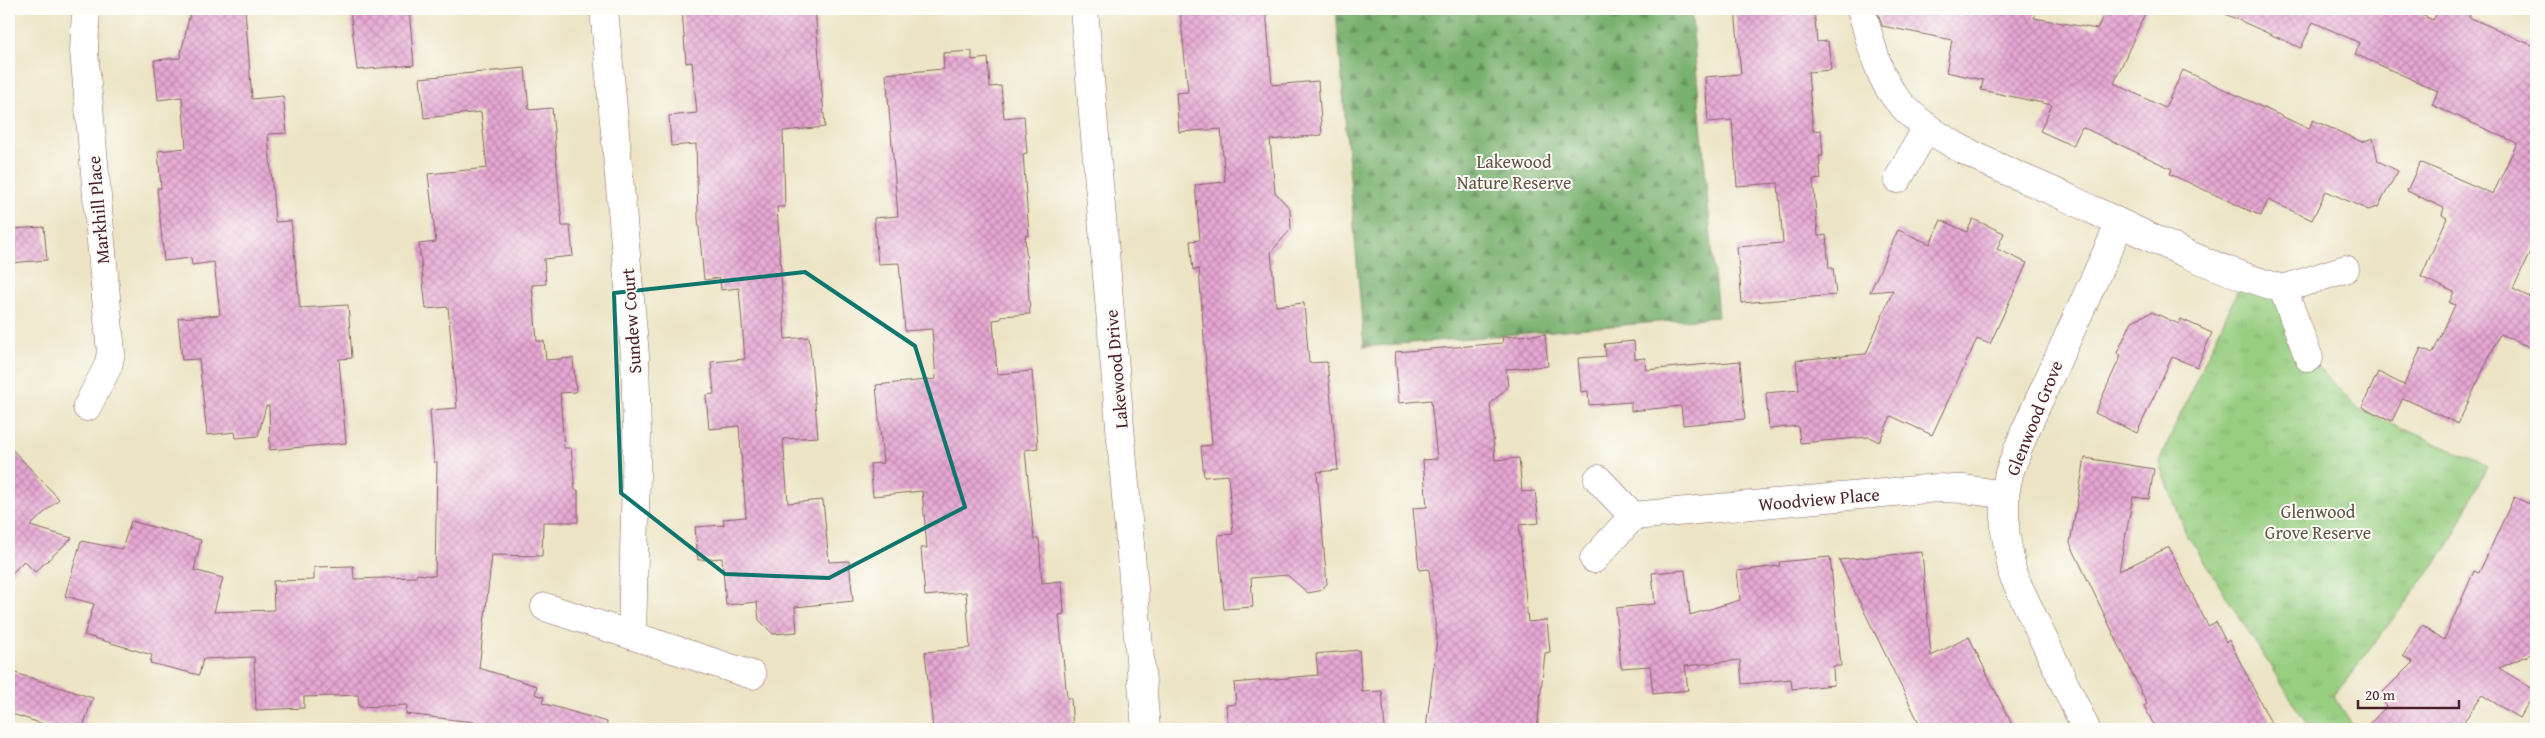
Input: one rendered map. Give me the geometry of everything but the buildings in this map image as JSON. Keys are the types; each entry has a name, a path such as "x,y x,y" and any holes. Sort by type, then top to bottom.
{"street":[{"name":"Markhill Place","path":"86,9 84,51 111,353 108,366 87,407"},
{"name":"Sundew Court","path":"604,9 635,355 637,435 632,635"},
{"name":"Lakewood Drive","path":"1084,9 1146,729"},
{"path":"1861,9 1886,82 1904,108 1948,142 2120,223 2244,277 2283,290 2346,269"},
{"path":"1898,179 1927,126"},
{"name":"Glenwood Grove","path":"2086,729 2013,575 2005,531 2005,496 2009,473 2019,446 2120,223"},
{"path":"2283,290 2309,358"},
{"path":"1594,559 1633,516 1598,479"},
{"name":"Woodview Place","path":"1633,516 1937,488 1965,489 2005,496"},
{"path":"545,607 752,676"}],"highlighted area":[{"path":"805,272 915,346 965,507 829,578 725,574 621,493 614,293"}],"green space":[{"name":"Lakewood Nature Reserve","path":"1336,9 1691,9 1718,317 1364,347"},
{"name":"Glenwood Grove Reserve","path":"2244,277 2283,289 2309,358 2357,408 2487,466 2448,547 2334,696 2355,729 2310,729 2185,531 2159,461"}]}
